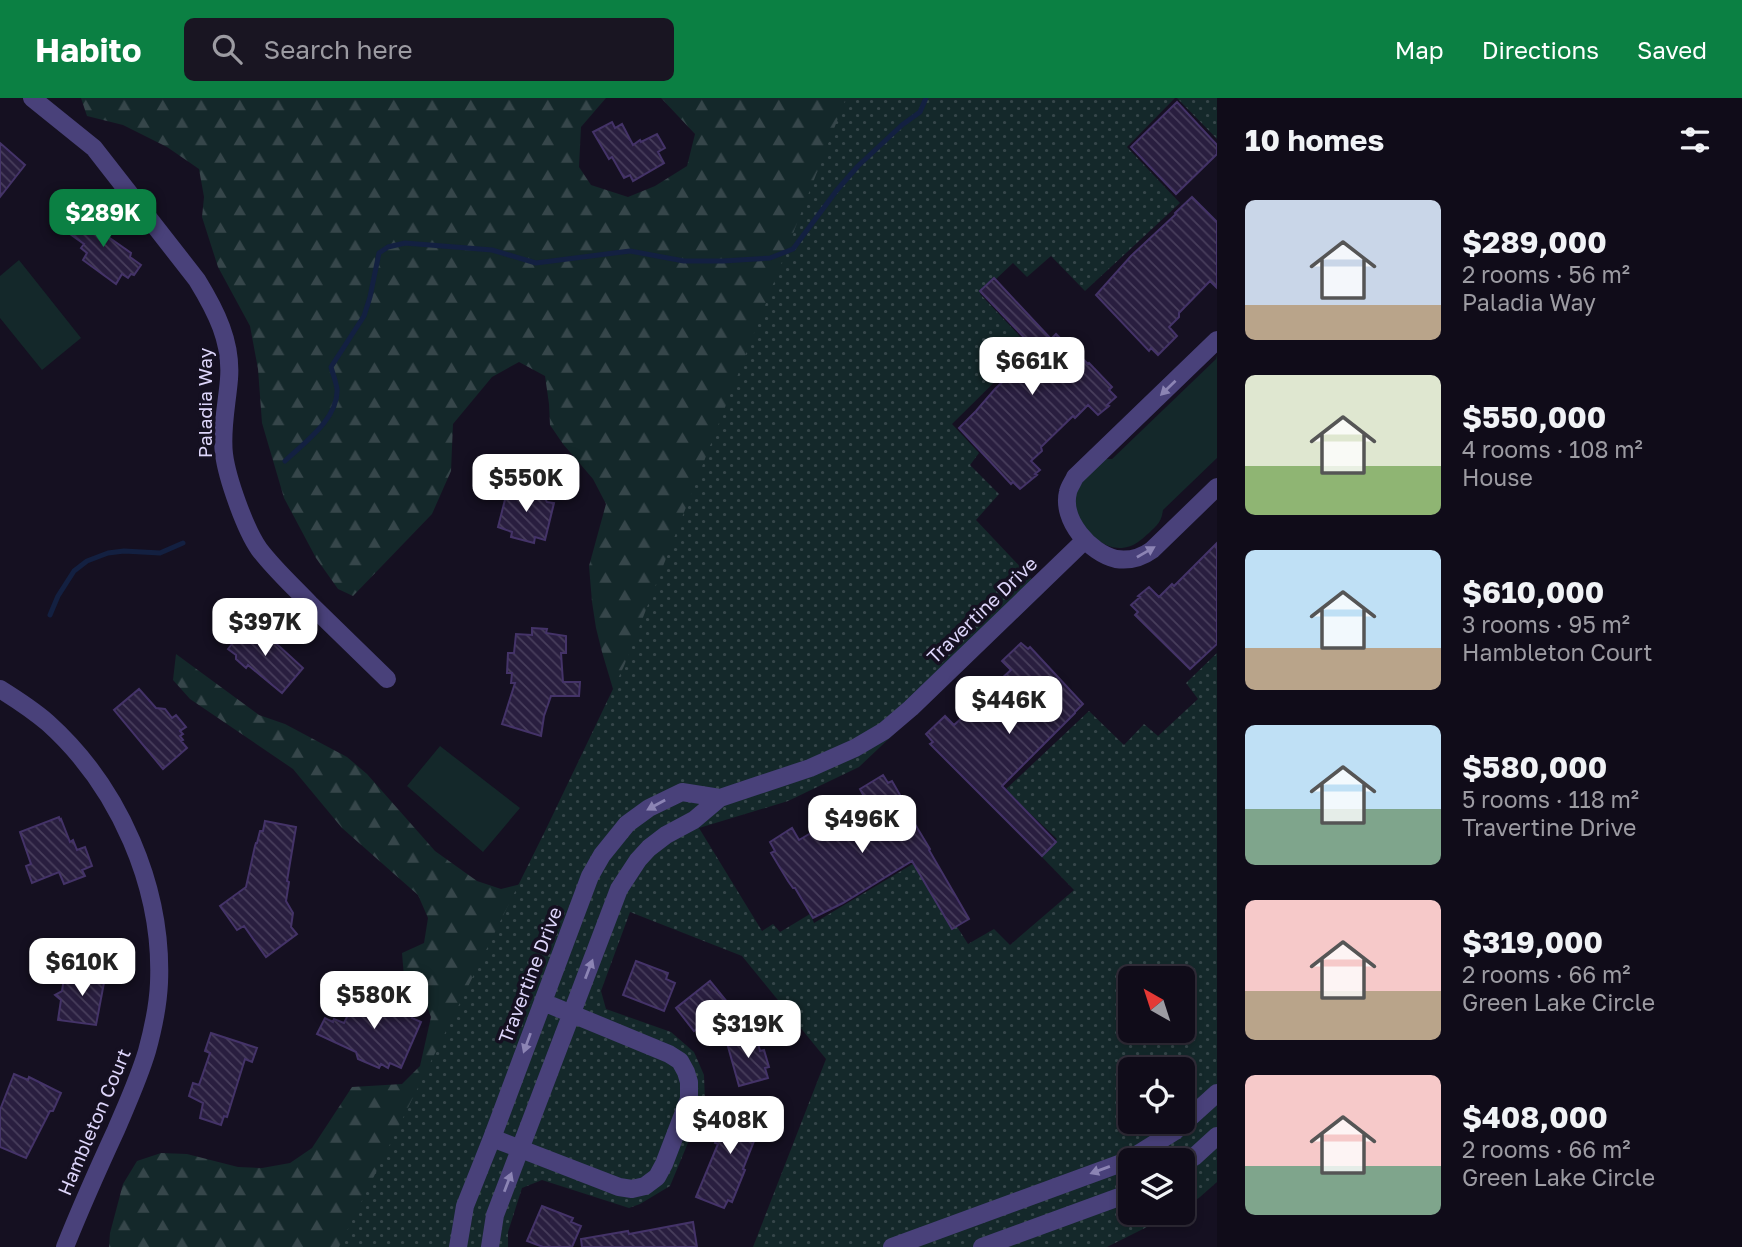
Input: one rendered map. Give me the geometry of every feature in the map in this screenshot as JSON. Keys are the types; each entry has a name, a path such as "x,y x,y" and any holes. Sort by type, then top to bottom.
{"street":[{"name":"Paladia Way","path":"33,98 94,148 197,280 224,331 230,376 224,453 229,479 249,532 276,570 387,679"},
{"path":"1217,340 1075,477 1068,492 1068,508 1074,524 1085,540 1100,553 1116,559 1130,559 1143,557 1152,550 1217,487"},
{"name":"Travertine Drive","path":"490,1247 495,1215 619,889 649,848 694,820 720,798 810,768 855,748 884,731 1085,540"},
{"name":"Hambleton Court","path":"0,689 46,721 69,744 116,808 135,850 155,923 159,984 155,1019 146,1053 65,1247"},
{"name":"Travertine Drive","path":"458,1247 465,1206 590,876 602,855 627,824 649,807 682,792 720,798"},
{"path":"492,1138 619,1187 632,1189 645,1186 657,1177 690,1099 689,1082 680,1061 543,1002"},
{"path":"892,1247 1127,1161 1175,1131 1217,1093"},
{"path":"1195,1156 1217,1136"},
{"path":"982,1247 1118,1197"}],"green space":[{"path":"81,98 606,98 581,127 579,167 591,185 628,197 655,186 687,166 695,134 661,98 974,98 622,683 613,689 596,628 589,566 606,504 593,479 550,425 545,376 519,362 492,377 453,424 451,471 432,514 353,596 338,589 316,558 284,498 262,423 258,369 250,326 218,267 202,217 204,197 199,169 167,147 123,125 87,116"},
{"path":"846,98 1175,98 1127,147 1180,203 1085,291 1051,256 1027,277 1013,263 980,294 1030,347 952,424 979,453 970,465 999,494 976,520 1044,592 859,767 788,801 699,828 762,931 773,924 780,932 810,914 814,923 916,862 968,944 994,929 1010,945 1074,890 1040,855 1057,839 1005,790 1089,711 1124,745 1144,724 1158,736 1198,699 1186,683 1217,653 1217,1182 1195,1201 1195,1148 1118,1148 1118,1225 1151,1225 1107,1247 753,1247 826,1059 742,956 630,912 601,991 606,1009 671,1032 694,1052 704,1075 705,1102 670,1186 629,1208 542,1180 522,1188 508,1232 508,1247 339,1247 624,666"},
{"path":"1177,98 1217,98 1217,139"},
{"path":"19,260 81,338 42,370 0,318 0,276"},
{"path":"1217,355 1217,458 1163,510 1159,523 1140,541 1122,548 1102,543 1093,536 1080,518 1076,508 1077,487 1102,459 1112,459 1216,359"},
{"path":"176,654 259,715 285,724 347,757 367,774 435,851 477,881 501,889 525,883 404,1247 109,1247 123,1184 137,1161 161,1153 187,1154 238,1167 262,1168 290,1163 312,1148 352,1087 402,1084 420,1066 431,1017 422,994 404,977 402,953 424,943 428,918 418,895 342,828 293,769 190,699 173,680"},
{"path":"440,746 520,808 483,852 407,786"}],"building":[{"path":"1177,102 1217,145 1217,154 1176,194 1131,147"},
{"path":"612,122 615,128 622,124 633,145 657,134 665,148 658,152 664,163 633,181 630,175 624,178 593,132"},
{"path":"0,143 25,165 0,197"},
{"path":"1192,197 1217,222 1217,288 1210,281 1179,313 1179,317 1169,327 1177,336 1158,355 1151,348 1149,351 1096,295 1131,256"},
{"path":"88,207 104,218 97,229 131,253 130,257 141,265 134,275 131,274 128,278 122,274 116,284 83,260 87,253 81,248 84,244 70,234"},
{"path":"994,278 1051,339 1056,334 1081,359 1089,363 1112,387 1109,390 1116,397 1098,415 1088,405 1075,418 1073,416 1041,447 1042,451 1031,461 1040,470 1020,489 1013,482 1011,484 959,428 1036,350 980,291"},
{"path":"509,484 542,493 547,502 554,503 545,540 535,537 534,543 511,537 512,532 498,527"},
{"path":"1217,543 1217,644 1190,669 1135,615 1138,612 1131,605 1149,587 1159,597 1172,584 1174,586"},
{"path":"248,624 279,646 303,668 282,693 248,665 246,668 228,649"},
{"path":"532,628 547,629 546,633 566,636 566,653 561,653 563,682 580,682 579,696 551,696 541,736 502,724 515,683 511,683 512,673 507,673 508,653 514,653 516,634 532,635"},
{"path":"1021,643 1028,649 1030,647 1083,704 1002,786 1056,842 1042,856 930,744 933,742 926,734 945,716 954,725 969,715 1001,684 1001,679 1011,670 1002,661"},
{"path":"139,689 156,708 165,709 172,718 176,715 186,727 180,731 183,734 180,736 187,748 163,769 114,710"},
{"path":"883,775 888,783 892,781 969,919 952,929 912,861 813,918 771,853 775,851 770,842 792,828 799,840 854,810 855,806 866,800 860,789"},
{"path":"59,817 70,842 73,840 77,850 85,847 92,866 82,870 85,876 64,884 59,872 32,883 26,866 31,864 20,832"},
{"path":"265,821 296,827 286,901 293,913 291,927 297,934 266,957 244,926 237,930 220,906 246,887 255,846"},
{"path":"636,961 668,973 666,979 675,983 664,1011 623,995"},
{"path":"82,969 106,972 96,1025 58,1020 61,1000 55,995 62,991 64,978 80,980"},
{"path":"710,981 732,1008 729,1011 735,1018 713,1035 702,1025 694,1031 676,1008"},
{"path":"362,990 397,1005 396,1007 421,1022 401,1068 390,1063 388,1068 381,1064 379,1068 358,1059 356,1052 317,1034 325,1018 344,1023 353,1005 350,995"},
{"path":"211,1033 257,1048 252,1062 245,1059 227,1117 224,1116 221,1125 200,1118 203,1103 189,1096 193,1083 199,1085 210,1053 205,1051"},
{"path":"756,1035 760,1051 764,1050 769,1067 765,1068 768,1078 739,1086 727,1043"},
{"path":"14,1074 28,1080 29,1077 61,1093 26,1158 0,1147 0,1110"},
{"path":"731,1103 764,1116 732,1202 728,1200 724,1208 696,1197 718,1144 715,1143"},
{"path":"542,1206 573,1218 571,1222 581,1226 572,1247 543,1247 527,1241"},
{"path":"693,1222 697,1247 582,1247 581,1239 628,1231 629,1234"}],"waterway":[{"path":"285,461 319,429 332,410 337,389 331,367 364,316 379,253 388,247 405,243 492,250 536,263 630,251 684,261 770,258 793,249 858,166 920,112 926,98"},
{"path":"50,615 74,571 87,561 108,553 124,551 160,553 183,543"}]}
